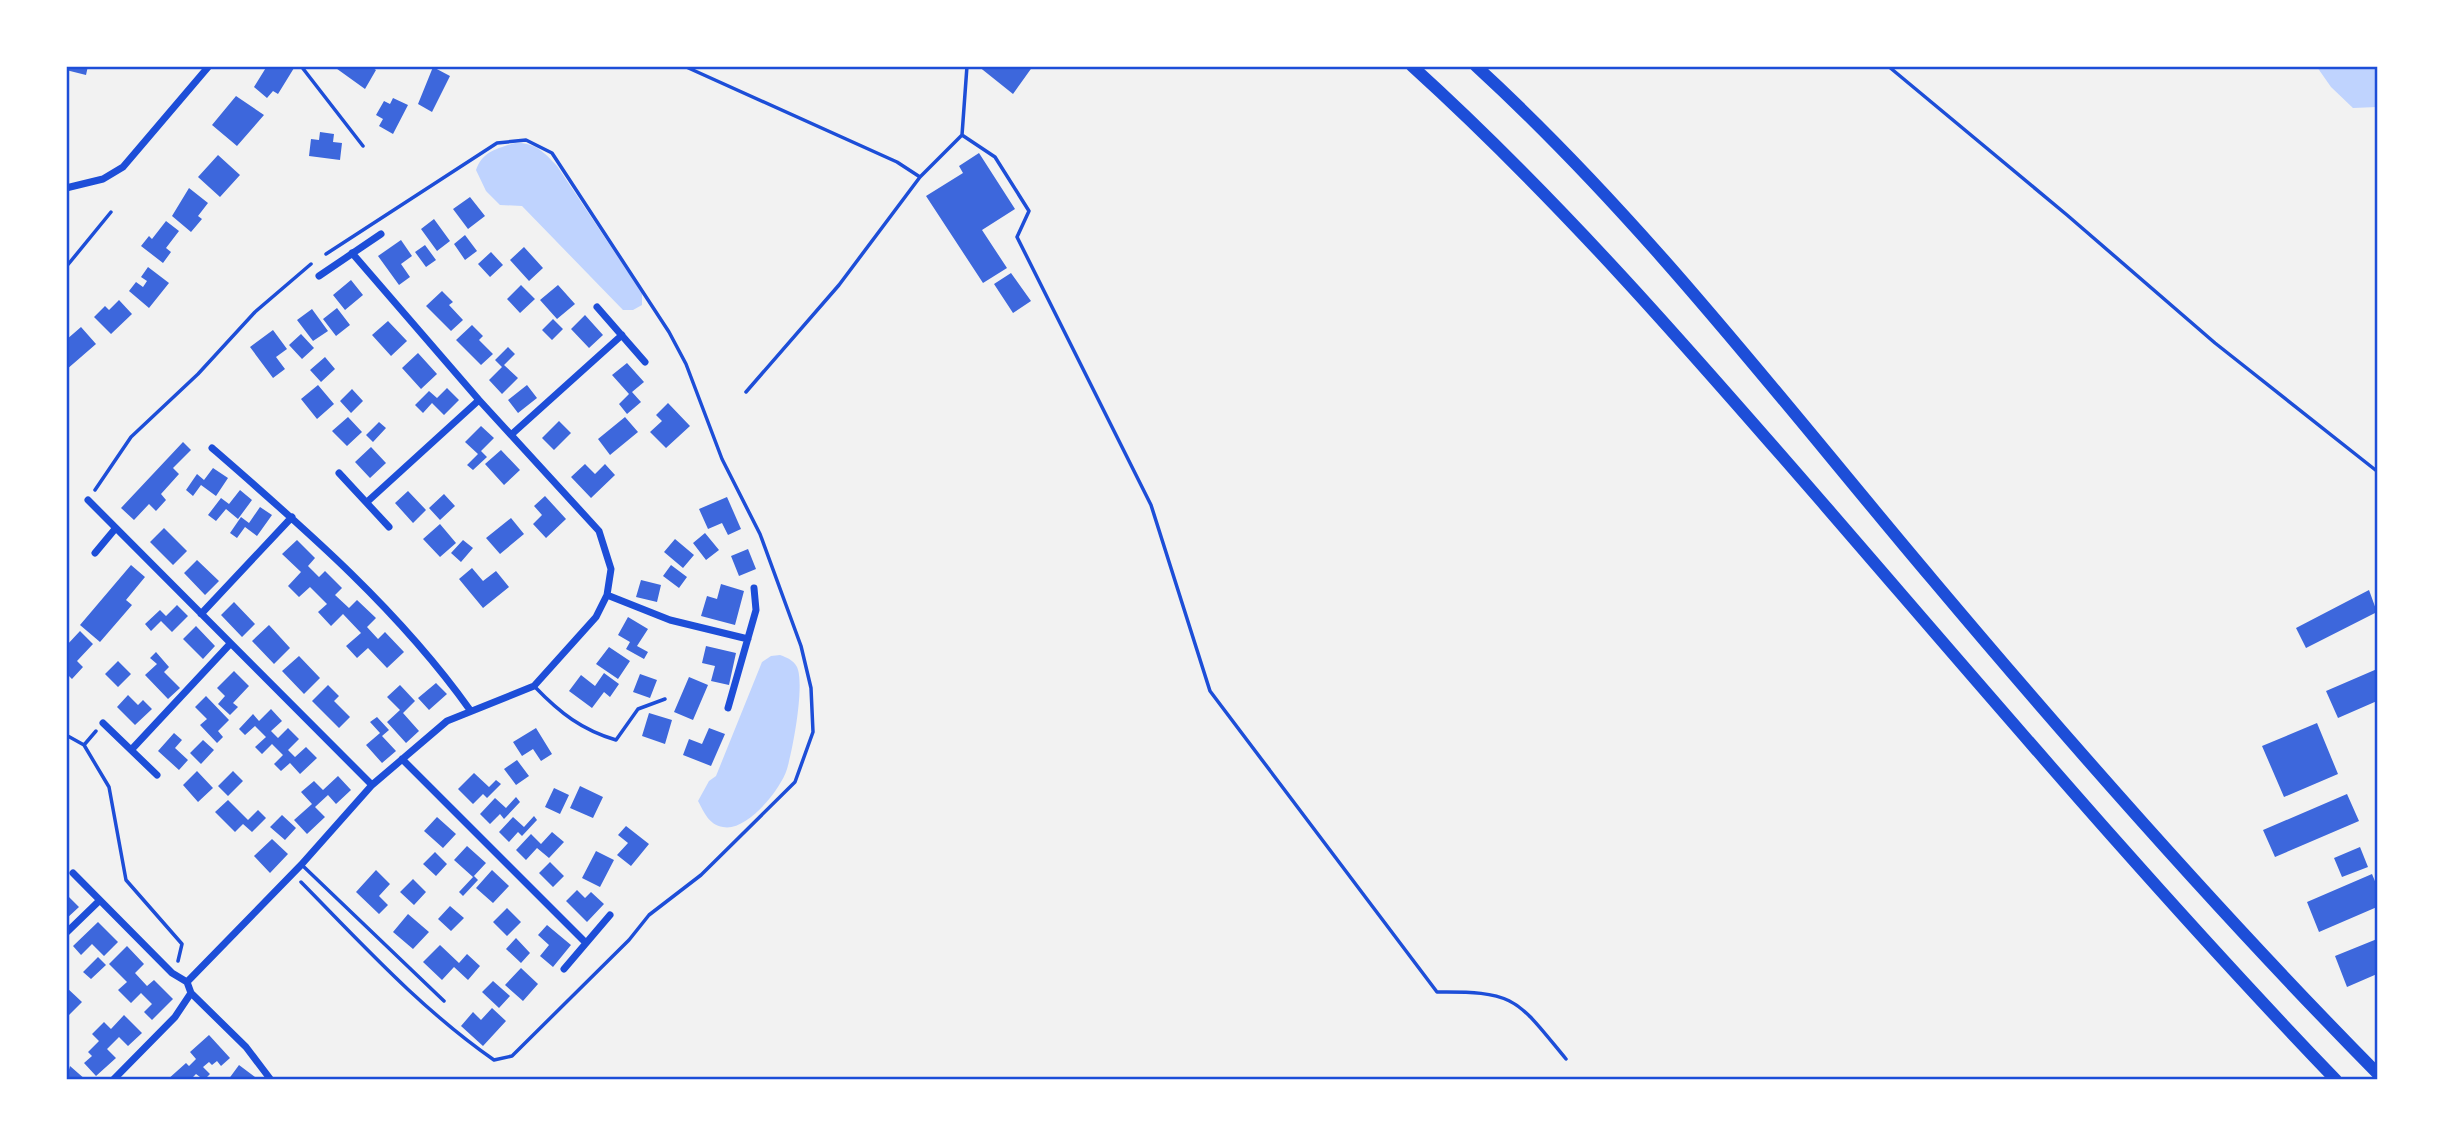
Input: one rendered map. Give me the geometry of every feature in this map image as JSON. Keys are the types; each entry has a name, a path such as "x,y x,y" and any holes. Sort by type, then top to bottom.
{"highway":[{"path":"1412,66 1532,182 1671,328 2064,782 2336,1080"},
{"path":"1476,66 1546,131 1688,284 1932,580 2129,808 2378,1074"}],"street":[{"path":"66,188 103,179 123,167 209,66"},
{"path":"319,275 381,233"},
{"path":"187,982 301,864 372,785 447,720 534,686 596,617 607,595 611,569 599,531 479,400 352,253"},
{"path":"597,307 645,362"},
{"path":"512,434 622,335"},
{"path":"367,502 479,400"},
{"path":"212,448 292,517 375,597 470,710"},
{"path":"340,472 389,527"},
{"path":"88,500 372,785"},
{"path":"201,614 292,517"},
{"path":"95,553 116,529"},
{"path":"728,708 756,610 754,588"},
{"path":"607,595 670,620 748,639"},
{"path":"132,749 230,644"},
{"path":"103,723 157,775"},
{"path":"402,759 586,943"},
{"path":"73,873 172,973 187,982 191,993 246,1047 271,1080"},
{"path":"66,933 99,901"},
{"path":"564,969 610,915"},
{"path":"113,1080 175,1017 191,993"}],"lane":[{"path":"301,66 363,146"},
{"path":"684,66 897,162 920,177"},
{"path":"746,392 839,285 920,177 962,135 967,66"},
{"path":"962,135 995,157 1029,211 1017,237 1151,505 1210,691 1437,992 1485,991 1520,1004 1566,1059"},
{"path":"66,267 111,212"},
{"path":"534,686 559,713 591,732 616,740 638,709 665,699"},
{"path":"301,864 444,1001"}],"path":[{"path":"1888,66 2067,215 2214,343 2378,472"},
{"path":"292,873 376,958 463,1039 494,1060 512,1056 629,940 649,915 701,875 795,782 813,733 811,688 801,646 760,534 722,459 686,364 624,260 552,153 526,140 496,143 324,256"},
{"path":"88,500 131,437 198,374 255,312 314,263"},
{"path":"84,745 103,723"},
{"path":"66,735 84,745 109,787 126,880 182,944 172,973"}],"water":[{"path":"2317,67 2377,67 2377,107 2353,108 2331,87"},
{"path":"515,143 534,146 557,166 642,293 642,305 633,310 623,310 522,206 500,205 486,191 476,170 482,159 491,152"},
{"path":"771,656 788,658 797,667 800,687 787,769 778,787 752,816 732,827 718,826 708,817 698,801 709,781 716,776 762,662"}],"building":[{"path":"66,66 88,66 86,75 66,70"},
{"path":"267,66 294,68 278,94 273,91 267,98 254,87"},
{"path":"333,66 370,66 376,70 365,89"},
{"path":"978,66 1033,66 1013,94"},
{"path":"433,67 450,76 432,112 418,104"},
{"path":"236,96 264,115 237,146 212,125"},
{"path":"393,98 408,105 393,134 379,126 383,119 376,115 384,101 390,104"},
{"path":"320,132 334,134 333,142 342,143 340,160 309,156 311,139 319,140"},
{"path":"979,153 1015,209 982,230 1007,268 983,283 926,196 963,173 959,166"},
{"path":"218,155 240,175 220,197 198,177"},
{"path":"189,188 208,203 198,216 202,219 191,232 172,216"},
{"path":"470,197 485,216 468,229 453,209"},
{"path":"434,219 450,241 437,251 421,229"},
{"path":"166,221 179,231 166,248 171,252 163,263 141,246 149,236 152,239"},
{"path":"465,235 477,251 465,260 454,244"},
{"path":"401,240 412,256 401,264 410,277 399,285 378,256"},
{"path":"425,245 436,260 426,267 415,252"},
{"path":"524,247 543,268 529,281 510,260"},
{"path":"491,252 503,265 490,277 478,264"},
{"path":"148,267 169,283 149,308 129,291 136,282 143,287 147,281 141,277"},
{"path":"1011,273 1031,301 1013,313 994,284"},
{"path":"351,280 363,295 345,310 333,295"},
{"path":"521,285 535,299 520,313 507,299"},
{"path":"558,285 575,304 557,319 540,300"},
{"path":"442,291 453,302 449,305 463,320 451,331 426,306"},
{"path":"119,300 132,314 111,334 94,317 105,306 109,310"},
{"path":"337,308 350,325 336,336 323,319"},
{"path":"312,309 328,331 313,341 297,320"},
{"path":"585,315 603,335 589,348 571,329"},
{"path":"553,319 563,329 552,340 542,330"},
{"path":"388,321 407,341 391,356 372,335"},
{"path":"472,325 483,336 479,340 493,354 481,365 456,340"},
{"path":"81,327 96,344 66,370 66,340"},
{"path":"273,330 287,349 276,357 285,369 273,378 250,347"},
{"path":"301,334 314,348 302,359 289,345"},
{"path":"508,347 515,354 504,365 518,378 502,394 489,380 502,367 495,360"},
{"path":"418,353 437,374 421,389 402,368"},
{"path":"325,357 335,369 321,382 310,370"},
{"path":"627,363 644,382 632,392 641,402 627,414 619,404 629,394 612,375"},
{"path":"318,385 334,404 317,419 301,399"},
{"path":"527,385 537,398 518,413 508,400"},
{"path":"447,388 459,400 444,415 432,403 423,413 415,405 429,391 437,398"},
{"path":"352,389 363,401 351,413 340,401"},
{"path":"668,403 690,426 666,448 650,432 662,421 656,415"},
{"path":"348,417 362,432 347,446 332,431"},
{"path":"625,417 638,432 610,455 598,439"},
{"path":"559,421 571,433 554,450 542,438"},
{"path":"379,422 386,428 373,442 366,435"},
{"path":"481,426 494,438 481,451 487,457 473,470 467,465 478,454 465,442"},
{"path":"183,442 191,450 173,468 179,474 161,494 166,500 156,511 149,504 134,520 121,508"},
{"path":"371,447 386,463 370,478 355,462"},
{"path":"501,450 520,470 504,485 485,464"},
{"path":"585,464 595,474 605,464 615,475 591,498 571,477"},
{"path":"213,468 228,478 216,496 201,485 193,496 186,490 197,474 204,480"},
{"path":"240,490 252,500 238,519 226,509 216,521 208,515 221,498 229,504"},
{"path":"408,491 426,510 413,523 395,503"},
{"path":"444,494 455,506 440,520 429,508"},
{"path":"545,496 566,519 546,538 533,524 542,515 534,506"},
{"path":"727,497 741,529 728,535 722,523 708,529 699,509"},
{"path":"260,507 272,515 257,536 245,527 237,538 230,533 241,517 249,523"},
{"path":"511,518 524,534 500,554 486,538"},
{"path":"440,524 456,543 440,557 423,539"},
{"path":"164,528 187,551 173,565 150,542"},
{"path":"705,533 719,550 706,560 693,543"},
{"path":"675,539 694,555 683,568 664,552"},
{"path":"297,540 315,558 308,566 319,577 325,571 342,588 335,595 349,608 357,600 376,618 367,627 378,639 385,632 404,652 387,668 368,648 357,658 346,646 361,633 343,614 331,626 318,612 327,604 310,587 299,597 288,586 301,572 282,554"},
{"path":"463,540 473,548 461,562 451,553"},
{"path":"748,549 756,569 739,576 731,556"},
{"path":"197,560 219,581 205,595 184,573"},
{"path":"131,565 145,577 126,600 132,605 100,642 80,625"},
{"path":"671,565 687,577 679,588 663,576"},
{"path":"472,568 483,581 496,571 509,587 483,608 459,579"},
{"path":"641,580 661,585 657,602 636,597"},
{"path":"721,584 744,591 735,625 701,616 707,596 717,599"},
{"path":"2369,590 2377,612 2306,648 2296,628"},
{"path":"234,602 255,624 242,637 221,615"},
{"path":"177,605 188,616 172,632 161,621 151,631 145,624 160,610 166,616"},
{"path":"628,617 648,629 637,646 648,652 644,659 626,649 630,642 618,635"},
{"path":"269,625 290,648 274,664 252,641"},
{"path":"196,626 215,646 203,659 183,639"},
{"path":"80,631 93,644 77,661 83,667 72,679 66,673 66,646"},
{"path":"706,646 736,653 729,685 711,681 715,666 702,663"},
{"path":"609,647 630,661 618,679 596,664"},
{"path":"156,652 169,667 164,672 180,688 168,699 145,675 157,664 150,658"},
{"path":"299,656 320,678 304,694 282,671"},
{"path":"118,661 131,674 118,687 105,674"},
{"path":"2377,669 2377,701 2338,718 2326,691"},
{"path":"234,671 249,686 233,703 238,707 230,715 218,704 225,696 217,688"},
{"path":"604,673 619,684 610,697 604,692 592,708 569,691 581,675 595,686"},
{"path":"640,674 657,680 650,698 633,692"},
{"path":"689,677 708,685 693,720 674,712"},
{"path":"436,683 447,694 429,710 418,698"},
{"path":"328,685 339,696 334,701 350,717 339,728 312,701"},
{"path":"400,685 415,701 403,713 419,731 406,743 387,722 400,710 387,697"},
{"path":"128,695 138,705 143,700 152,709 135,725 117,707"},
{"path":"206,696 229,720 218,731 223,737 217,743 200,725 207,719 195,707"},
{"path":"271,709 282,721 271,731 278,738 288,728 299,739 288,750 295,757 306,747 317,758 300,774 290,763 281,771 274,764 283,755 272,744 262,754 255,747 266,737 255,726 245,735 239,729 253,714 259,721"},
{"path":"649,713 672,720 665,744 642,736"},
{"path":"377,717 389,730 382,736 396,751 382,763 366,745 380,733 370,722"},
{"path":"2317,723 2338,774 2284,797 2262,746"},
{"path":"536,728 552,754 541,761 533,749 522,756 513,742"},
{"path":"709,728 725,734 711,766 683,755 689,739 702,744"},
{"path":"174,733 182,740 175,748 188,760 179,770 158,751"},
{"path":"203,740 214,750 201,764 190,753"},
{"path":"517,760 529,776 516,785 504,769"},
{"path":"197,771 213,788 198,802 183,785"},
{"path":"233,771 243,781 228,796 218,786"},
{"path":"474,773 489,787 496,780 501,784 487,798 483,794 473,804 458,789"},
{"path":"338,776 351,790 336,804 328,795 315,807 325,817 307,834 294,820 312,804 301,792 314,781 323,790"},
{"path":"580,786 603,797 593,818 570,808"},
{"path":"554,788 569,795 560,814 545,807"},
{"path":"2347,794 2359,821 2275,857 2263,830"},
{"path":"516,797 520,802 504,819 500,814 490,824 480,814 495,798 506,808"},
{"path":"228,800 248,820 258,810 266,818 252,832 243,824 235,832 215,812"},
{"path":"282,815 296,828 285,840 270,827"},
{"path":"534,816 537,820 522,836 518,832 509,842 499,832 513,817 524,827"},
{"path":"437,817 456,834 443,848 424,831"},
{"path":"626,826 649,844 631,866 617,855 628,843 618,835"},
{"path":"552,832 564,842 549,858 537,848 526,860 516,850 531,834 541,844"},
{"path":"272,839 288,854 270,873 254,856"},
{"path":"467,846 486,863 473,877 454,860"},
{"path":"2360,847 2368,867 2342,877 2334,858"},
{"path":"596,851 614,860 600,887 582,878"},
{"path":"435,852 447,864 436,876 423,864"},
{"path":"550,862 564,876 553,887 539,873"},
{"path":"376,870 390,884 379,896 388,905 379,914 356,892"},
{"path":"492,870 509,886 493,903 476,888"},
{"path":"2372,874 2377,886 2377,907 2319,932 2307,902"},
{"path":"474,876 478,880 463,896 459,892"},
{"path":"413,879 426,892 414,905 400,892"},
{"path":"577,890 585,898 591,892 604,904 587,922 566,901"},
{"path":"66,894 79,907 66,919"},
{"path":"450,906 464,918 451,931 438,919"},
{"path":"507,908 521,922 507,936 493,922"},
{"path":"408,914 429,932 413,949 393,932"},
{"path":"98,922 118,942 104,956 92,944 81,955 73,946"},
{"path":"547,925 571,945 553,967 540,956 549,945 538,935"},
{"path":"516,938 530,953 521,963 506,949"},
{"path":"2377,939 2377,974 2347,987 2335,956"},
{"path":"440,945 459,963 467,954 480,966 468,980 454,967 442,980 423,962"},
{"path":"127,946 144,964 135,973 147,986 154,980 173,999 152,1020 144,1012 152,1004 141,993 131,1003 118,990 127,982 109,964"},
{"path":"98,957 106,965 91,979 83,972"},
{"path":"521,968 538,984 523,1001 505,985"},
{"path":"493,981 510,996 499,1008 482,992"},
{"path":"66,987 82,1002 69,1015 66,1012"},
{"path":"492,1008 506,1021 483,1046 461,1026 473,1012 481,1020"},
{"path":"124,1015 142,1033 128,1046 119,1037 107,1049 116,1058 96,1076 84,1063 92,1056 88,1052 99,1041 92,1034 104,1022 111,1029"},
{"path":"209,1035 230,1058 221,1066 217,1061 212,1065 209,1062 203,1067 210,1074 204,1080 196,1074 190,1080 167,1080 186,1063 189,1066 196,1059 190,1052"},
{"path":"239,1065 255,1077 252,1080 228,1080"},
{"path":"70,1066 86,1080 66,1080"}]}
